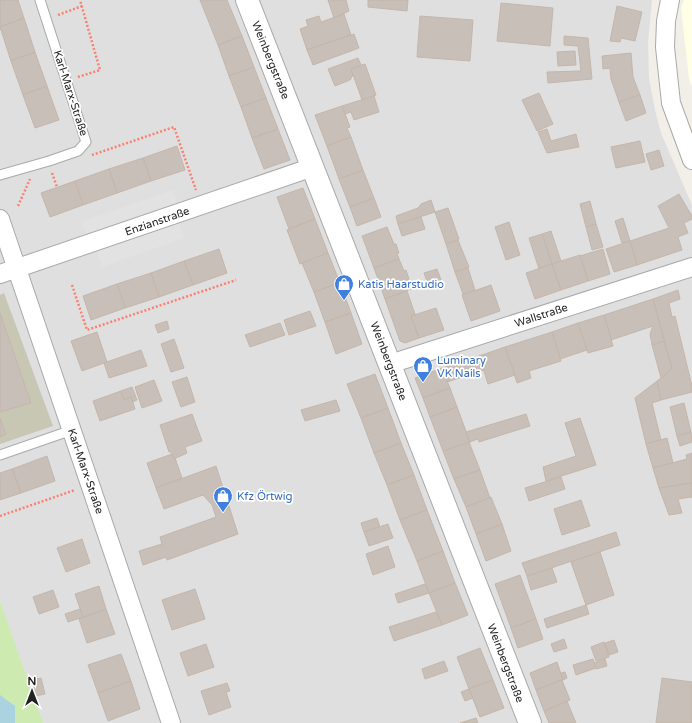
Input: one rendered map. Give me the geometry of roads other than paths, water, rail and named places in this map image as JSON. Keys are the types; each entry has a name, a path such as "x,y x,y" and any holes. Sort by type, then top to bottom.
{"street":[{"name":"Weinbergstraße","path":"247,0 530,723"},
{"path":"670,0 666,20 665,47 671,103 692,160"},
{"name":"Enzianstraße","path":"0,274 313,167"},
{"name":"Karl-Marx-Straße","path":"0,219 171,723"},
{"name":"Wallstraße","path":"390,364 692,267"}],"lane":[{"name":"Karl-Marx-Straße","path":"0,175 78,151 86,142 40,0"},
{"path":"0,455 72,430"}],"water":[{"path":"0,695 15,706 15,723 0,723"}],"place":[{"name":"Katis Haarstudio","path":"344,301"},
{"name":"Luminary VK Nails","path":"423,383"},
{"name":"Kfz Örtwig","path":"223,513"}]}
